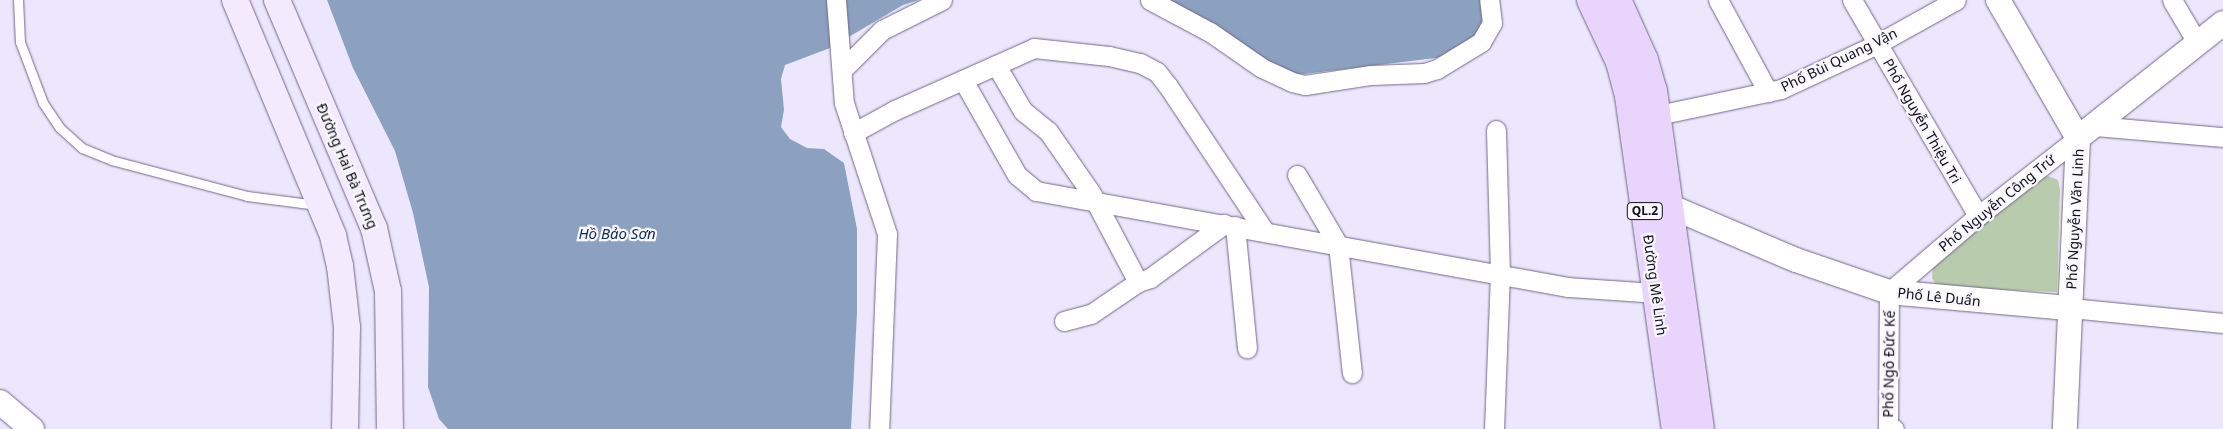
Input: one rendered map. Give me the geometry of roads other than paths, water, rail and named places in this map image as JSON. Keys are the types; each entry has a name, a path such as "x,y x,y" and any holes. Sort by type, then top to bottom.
{"main road":[{"path":"234,0 333,236 344,294 345,429"},
{"name":"Đường Hai Bà Trưng","path":"277,0 361,194 379,247 388,291 390,429"},
{"name":"Đường Mê Linh","path":"1591,0 1620,62 1630,96 1676,429"},
{"name":"Đường Mê Linh","path":"1617,0 1644,60 1658,115 1700,429"}],"street":[{"path":"836,0 844,103 887,234 879,429"},
{"path":"841,64 882,30 942,0"},
{"path":"1150,0 1210,32 1275,76 1305,85 1371,75 1424,74 1437,69 1481,42 1492,23 1489,0"},
{"path":"1718,0 1768,92"},
{"name":"Phố Nguyễn Thiệu Tri","path":"1852,0 1978,216"},
{"name":"Phố Bùi Quang Vận","path":"1658,115 1781,89 1877,44 1956,0"},
{"name":"Phố Nguyễn Văn Linh","path":"1998,0 2087,132 2070,308 2065,429"},
{"path":"2172,0 2198,44"},
{"name":"Phố Nguyễn Công Trứ","path":"1889,292 1978,216 2223,23"},
{"path":"854,133 1034,48 1109,56 1153,70 1168,86 1265,232"},
{"path":"996,65 1022,111 1048,131 1098,204 1138,282"},
{"path":"963,80 1017,175 1036,191 1098,204 1338,244 1568,287 1656,293"},
{"path":"1494,429 1500,274 1496,130"},
{"path":"2087,132 2223,137"},
{"path":"1297,175 1338,244 1352,373"},
{"name":"Phố Lê Duẩn","path":"1643,194 1796,260 1889,292 2223,323"},
{"path":"1064,321 1092,314 1138,282 1150,278 1230,225"},
{"path":"1230,225 1247,348"},
{"name":"Phố Ngô Đức Kế","path":"1889,292 1888,428 1894,429"},
{"path":"0,402 32,429"}],"lane":[{"path":"18,0 20,42 40,96 60,128 82,148 111,160 247,196 320,206"}],"water":[{"name":"Hồ Bảo Sơn","path":"327,0 919,0 903,5 830,48 785,65 781,79 784,110 781,127 790,139 807,148 824,149 844,163 857,229 857,313 851,429 448,429 439,419 428,387 429,287 413,213 395,151 353,68"},
{"path":"1169,0 1480,0 1486,10 1479,34 1452,56 1296,75 1260,60 1196,14"}]}
